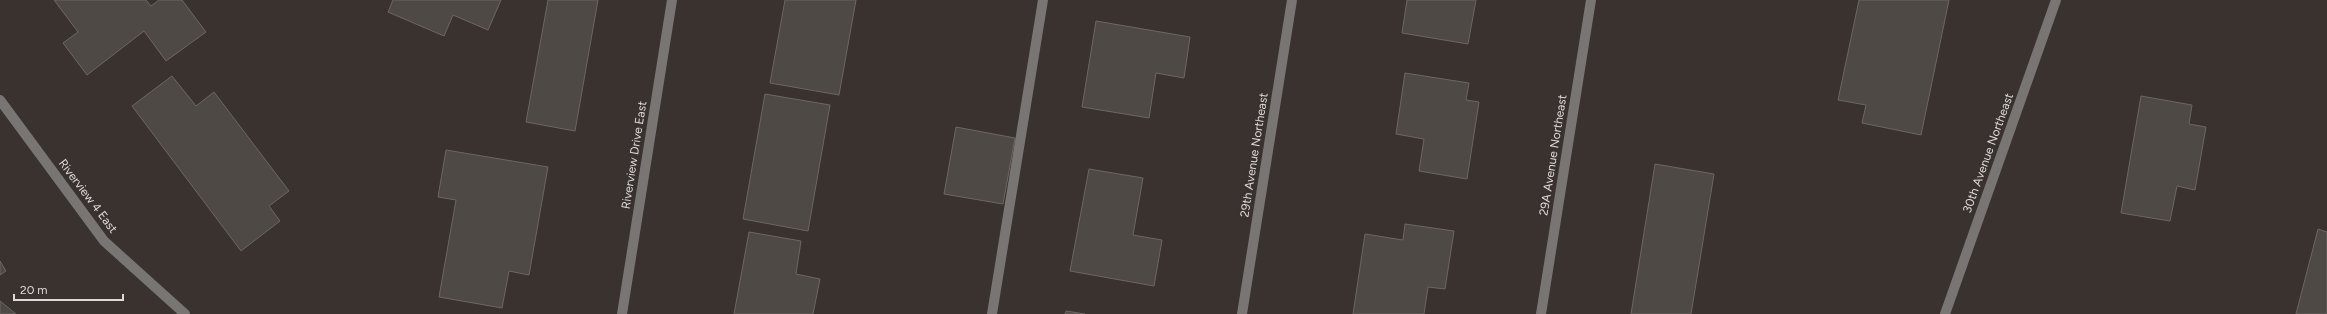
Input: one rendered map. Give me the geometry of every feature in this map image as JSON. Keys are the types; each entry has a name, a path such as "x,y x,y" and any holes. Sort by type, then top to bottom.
{"street":[{"name":"Riverview Drive East","path":"622,314 672,0"},
{"path":"992,314 1043,0"},
{"name":"29th Avenue Northeast","path":"1242,314 1292,0"},
{"name":"29A Avenue Northeast","path":"1541,314 1591,0"},
{"name":"30th Avenue Northeast","path":"1945,314 2056,0"},
{"name":"Riverview 4 East","path":"0,100 104,241 185,314"}],"building":[{"path":"54,0 146,0 151,6 159,0 182,0 206,32 166,61 144,31 87,75 63,43 78,32"},
{"path":"393,0 501,0 488,30 453,15 444,36 388,12"},
{"path":"548,0 598,0 575,131 526,122"},
{"path":"785,0 856,0 839,95 770,83"},
{"path":"1407,0 1476,0 1468,44 1402,33"},
{"path":"1859,0 1949,0 1921,135 1862,123 1866,105 1838,100"},
{"path":"1096,21 1190,37 1184,78 1156,73 1149,118 1082,107"},
{"path":"1405,73 1469,83 1466,100 1479,102 1467,179 1419,171 1424,139 1396,134"},
{"path":"172,76 196,106 214,92 289,191 269,206 280,221 241,251 132,106"},
{"path":"765,94 830,105 808,231 743,219"},
{"path":"2141,96 2192,105 2189,124 2206,127 2195,190 2177,186 2170,221 2121,213"},
{"path":"956,127 1015,138 1003,204 944,194"},
{"path":"446,150 548,167 529,275 509,271 502,308 439,297 456,200 438,197"},
{"path":"1655,164 1714,174 1691,314 1631,314"},
{"path":"1089,169 1143,178 1133,235 1162,240 1154,286 1070,271"},
{"path":"1405,224 1454,231 1445,289 1428,287 1424,314 1353,314 1365,234 1403,240"},
{"path":"2318,229 2327,232 2327,314 2296,314"},
{"path":"749,232 801,241 796,274 820,279 813,314 734,314"},
{"path":"0,261 6,271 0,275"},
{"path":"0,301 16,314 0,314"},
{"path":"1066,311 1085,314 1065,314"}]}
